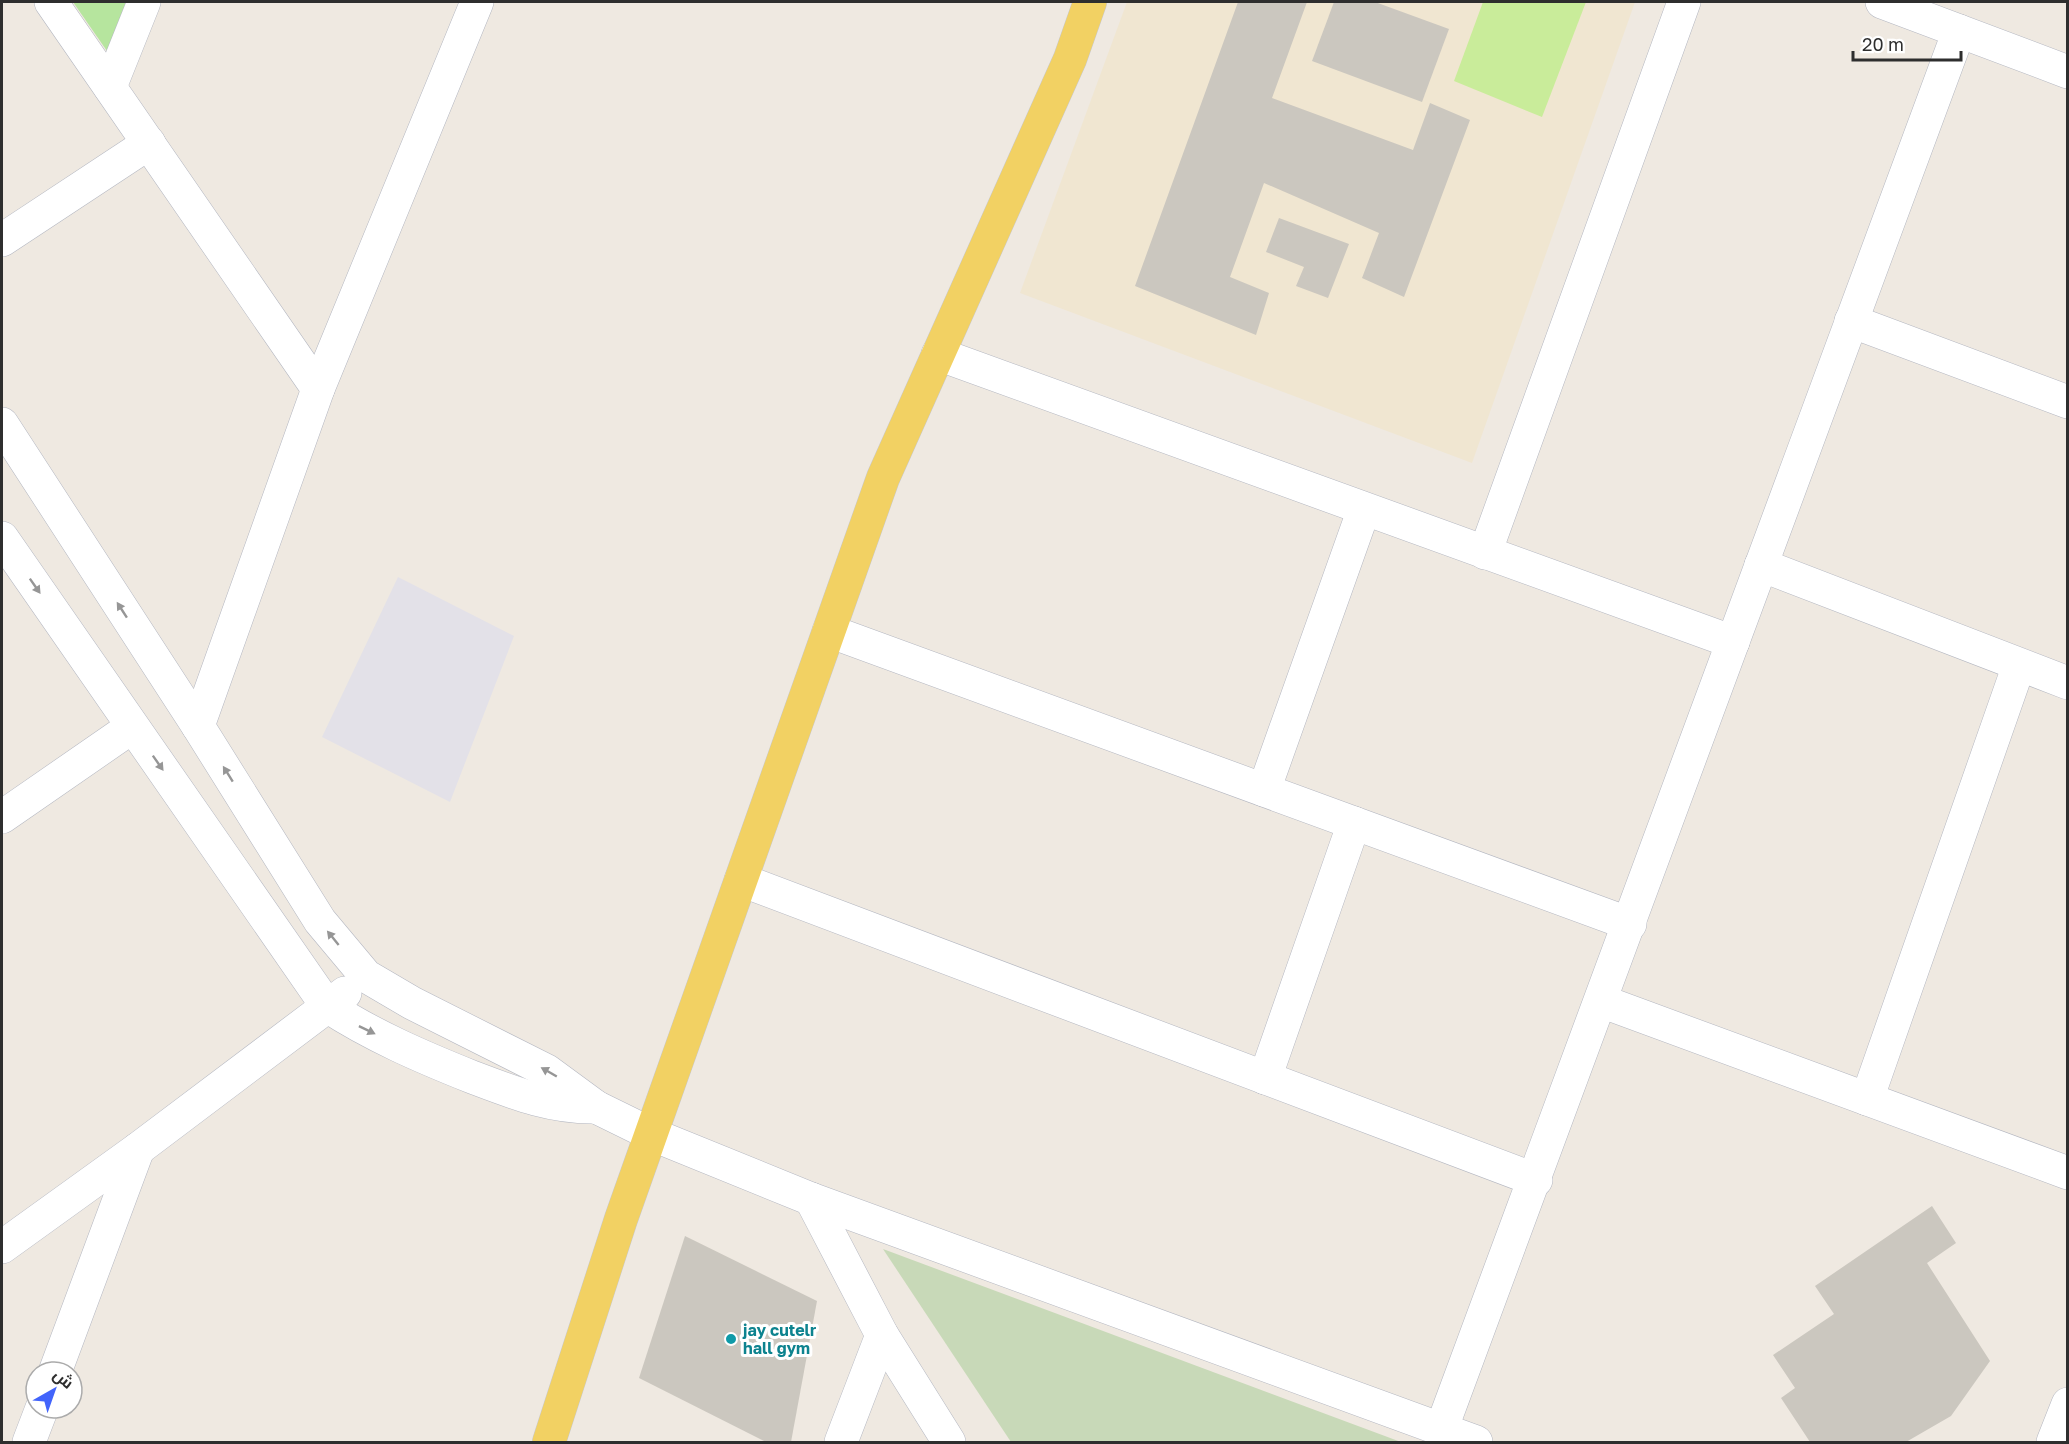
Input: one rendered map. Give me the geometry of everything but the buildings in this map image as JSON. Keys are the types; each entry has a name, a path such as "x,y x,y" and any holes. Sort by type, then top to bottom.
{"main road":[{"path":"549,1443 651,1134 883,478 1070,58 1090,2"}],"street":[{"path":"51,2 318,389"},
{"path":"110,87 144,2"},
{"path":"198,726 318,389 477,2"},
{"path":"1485,553 1684,2"},
{"path":"1882,2 2067,72"},
{"path":"1442,1430 1959,31"},
{"path":"2,240 149,143"},
{"path":"1851,321 2067,402"},
{"path":"938,354 1733,642"},
{"path":"2,424 198,726 320,921 366,976 412,1003 548,1071 597,1107 651,1134 811,1199 1476,1443"},
{"path":"1264,790 1364,509"},
{"path":"2,538 327,1006 359,1027 423,1058 506,1090 543,1103 569,1107 597,1107"},
{"path":"1761,565 2067,683"},
{"path":"829,631 1630,924"},
{"path":"1866,1099 2019,664"},
{"path":"2,816 132,727"},
{"path":"1265,1078 1354,823"},
{"path":"741,880 1536,1180"},
{"path":"2,1247 138,1149 366,976"},
{"path":"1601,1001 2067,1173"},
{"path":"60,1360 138,1149"},
{"path":"811,1199 882,1335 949,1443"},
{"path":"841,1443 882,1335"},
{"path":"2053,1443 2067,1404"},
{"path":"29,1443 38,1420"}],"shaded area":[{"path":"1127,2 1635,2 1472,463 1020,293"},
{"path":"398,577 514,636 450,802 322,737"}],"green space":[{"path":"73,2 126,2 107,51"},
{"path":"1483,2 1586,2 1542,117 1454,81"},
{"path":"883,1249 1401,1442 1011,1442"}],"place":[{"name":"jay cutelr hall gym","path":"731,1339"}]}
